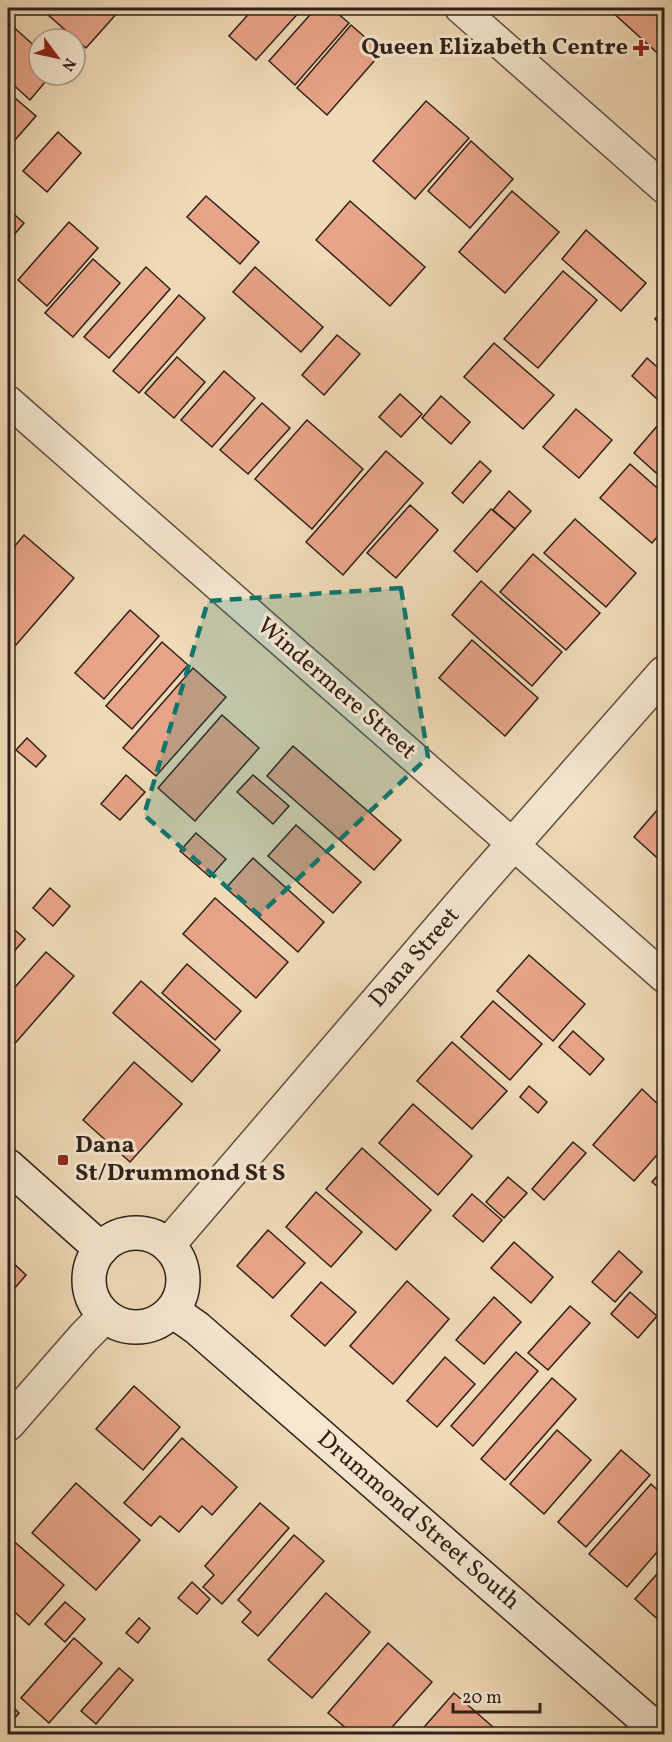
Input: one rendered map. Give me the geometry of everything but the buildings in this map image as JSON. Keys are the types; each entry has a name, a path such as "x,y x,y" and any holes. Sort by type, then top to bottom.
{"main road":[{"name":"Dana Street","path":"168,1245 513,844 664,673"},
{"path":"8,1166 100,1249"},
{"path":"133,1233 152,1235 168,1245 179,1259 184,1277 182,1295 173,1311 147,1327 132,1328 118,1324 105,1316 95,1305 90,1291 89,1276 100,1249 115,1238 133,1233"},
{"name":"Drummond Street South","path":"173,1311 214,1343 662,1734"},
{"path":"8,1424 105,1316"}],"street":[{"path":"460,8 664,188"},
{"name":"Windermere Street","path":"8,401 664,977"}],"highlighted area":[{"path":"401,588 428,757 259,915 144,815 208,601"}],"place":[{"name":"Queen Elizabeth Centre","path":"641,48"},
{"name":"Dana St/Drummond St S","path":"63,1160"}]}
